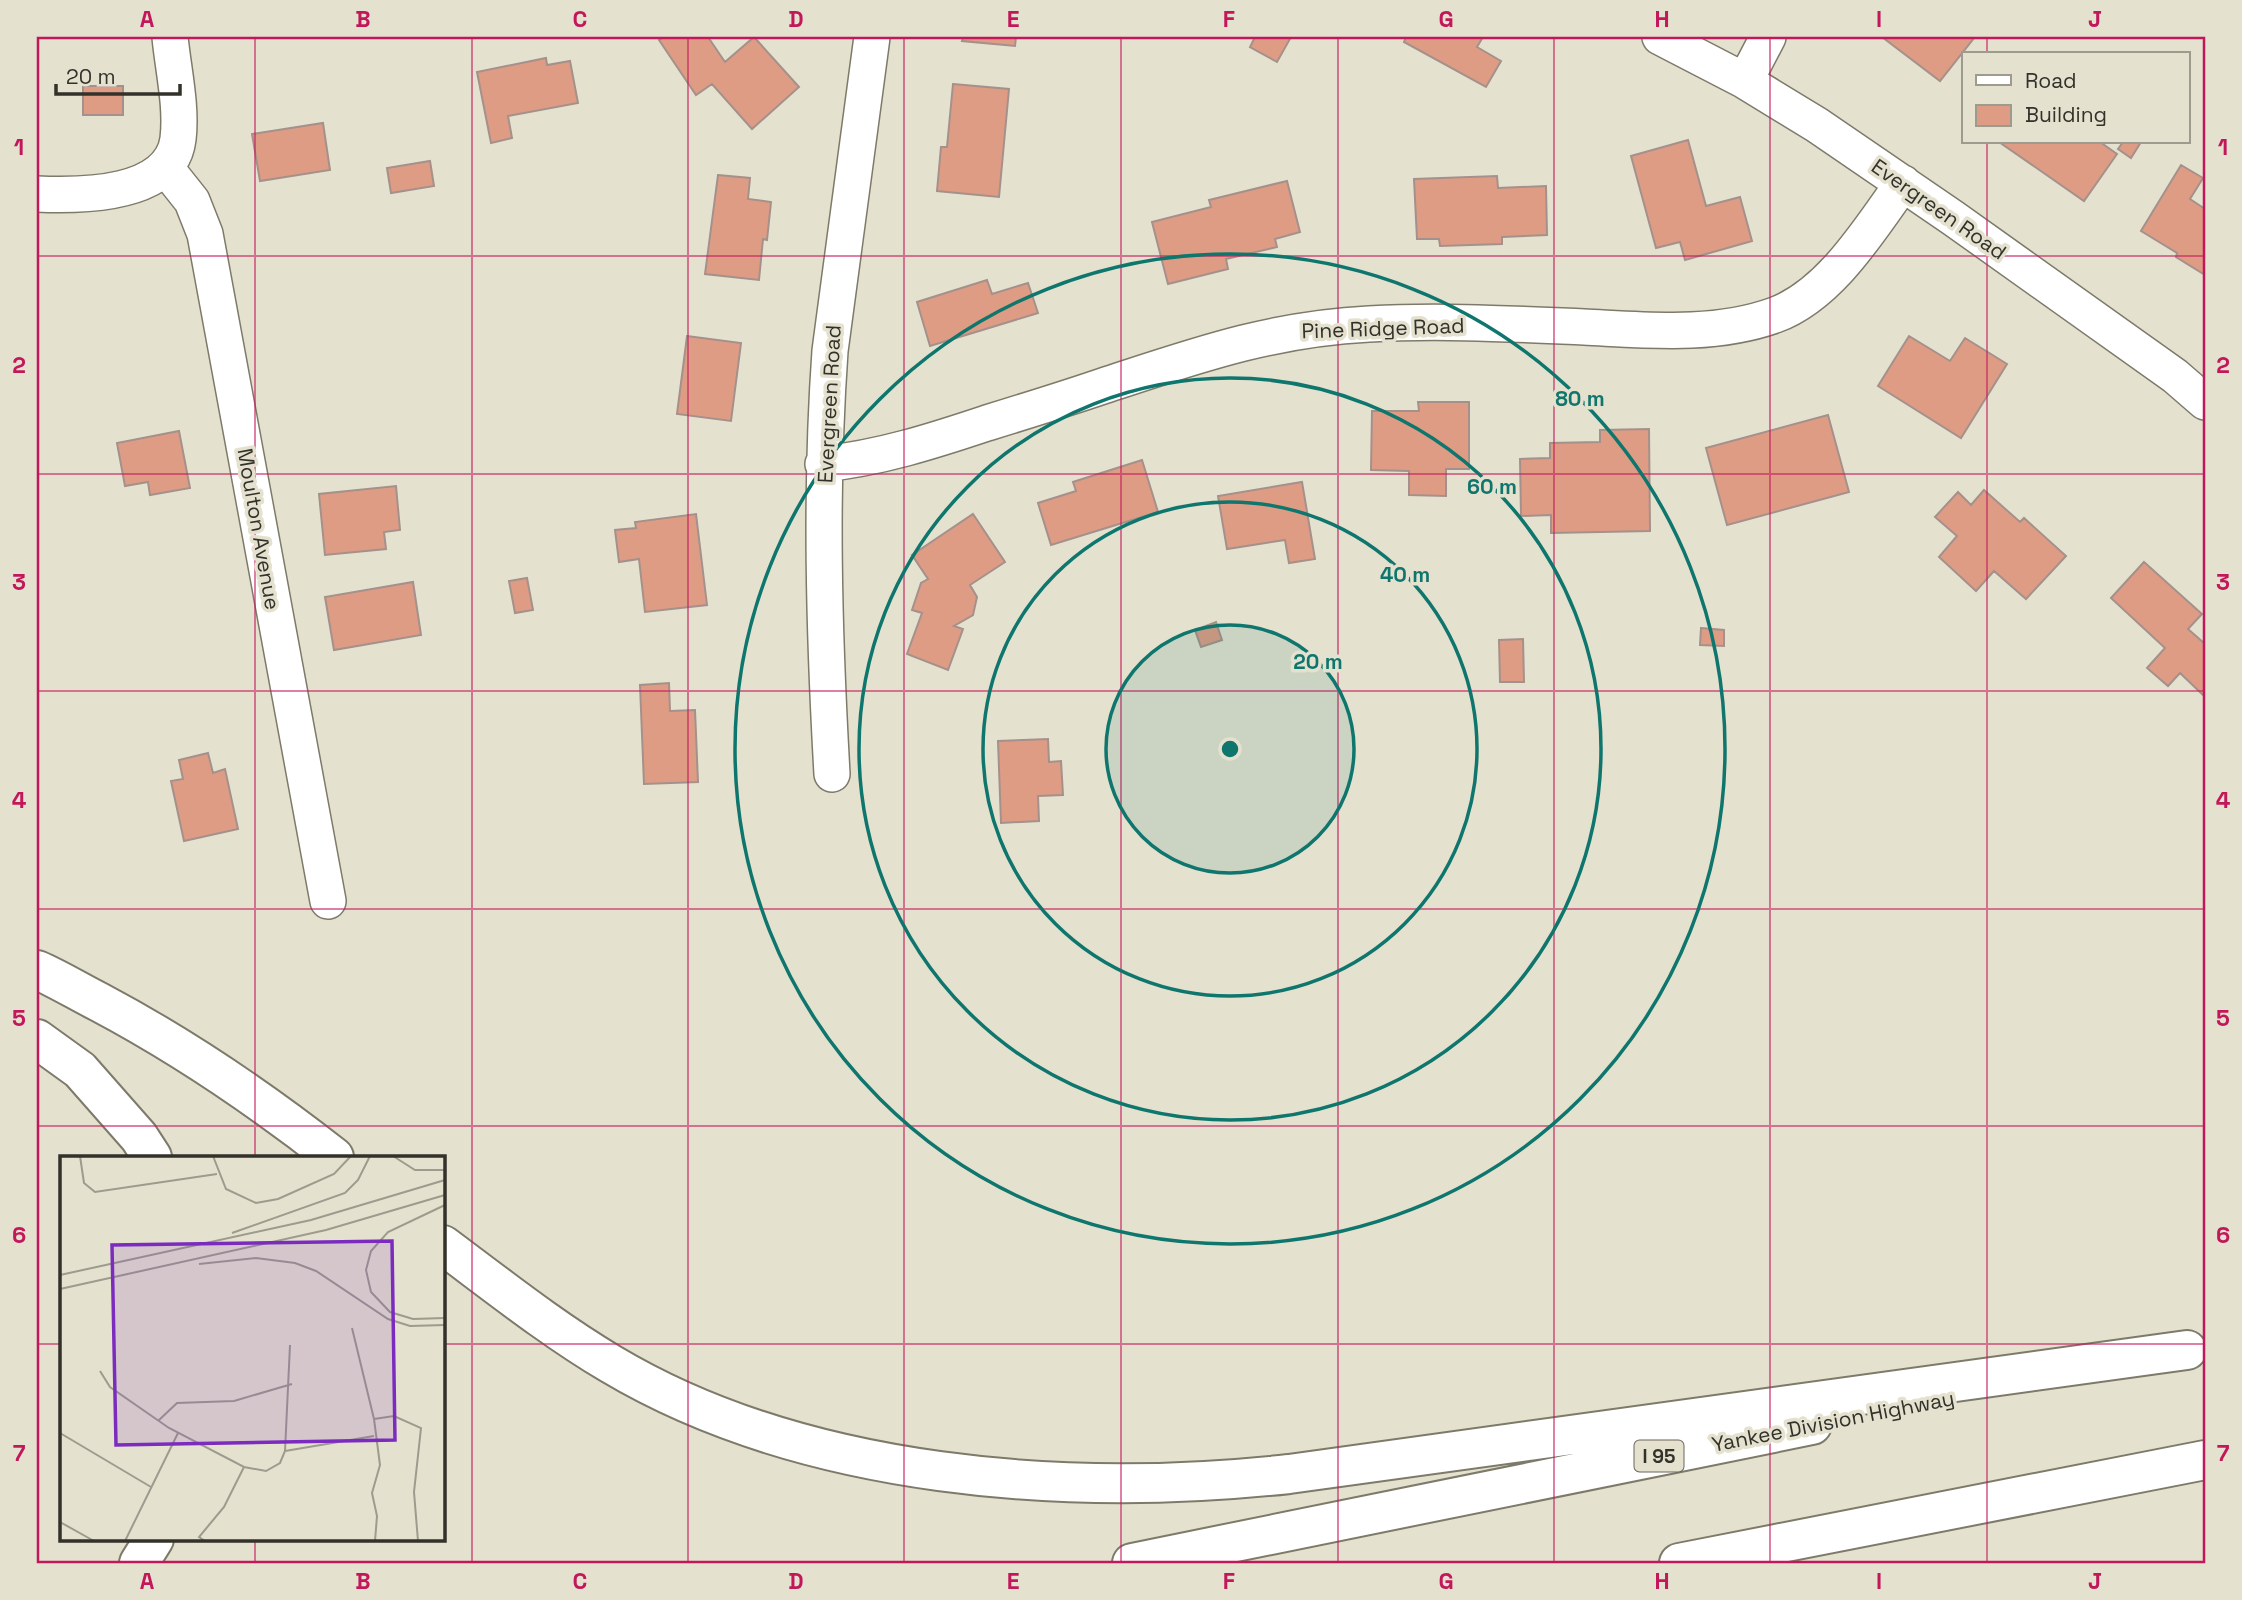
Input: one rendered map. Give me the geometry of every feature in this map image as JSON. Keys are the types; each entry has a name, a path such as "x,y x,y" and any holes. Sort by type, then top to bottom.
{"highway":[{"path":"37,970 137,1022 214,1070 281,1115 333,1156"},
{"path":"37,1040 80,1070 139,1137 151,1156"},
{"path":"444,1246 611,1365 698,1408 778,1436 845,1453 932,1469 1014,1479 1184,1482 1289,1474 2196,1348"},
{"name":"Yankee Division Highway","path":"1132,1563 2196,1348"},
{"path":"1679,1563 2205,1460"},
{"path":"1718,1563 1828,1533"},
{"path":"139,1563 153,1540"}],"street":[{"path":"37,194 72,194 137,185 152,179 165,167 174,156 178,139 170,37"},
{"name":"Evergreen Road","path":"832,774 826,666 823,464 830,351 872,37"},
{"name":"Evergreen Road","path":"1660,37 1745,81 1817,125 2175,376 2205,402"},
{"path":"1745,81 1768,37"},
{"name":"Moulton Avenue","path":"165,167 192,201 205,234 328,901"},
{"name":"Pine Ridge Road","path":"823,464 889,454 1199,354 1290,332 1382,323 1518,324 1676,330 1748,323 1785,310 1813,292 1857,247 1903,183"}],"building":[{"path":"663,37 708,37 725,62 754,37 799,87 752,129 712,84 696,95 659,40"},
{"path":"963,37 1016,37 1015,46 962,41"},
{"path":"1255,37 1291,37 1277,62 1250,47"},
{"path":"1406,37 1483,37 1477,47 1501,61 1486,87 1404,42"},
{"path":"1882,37 1974,38 1940,81"},
{"path":"546,58 547,65 570,61 578,103 508,116 512,138 491,143 477,72"},
{"path":"953,84 1009,89 999,197 937,191 941,147 947,147"},
{"path":"83,86 123,86 123,115 83,115"},
{"path":"323,123 330,170 260,181 252,134"},
{"path":"1688,140 1706,206 1740,197 1752,241 1685,260 1680,242 1656,248 1631,156"},
{"path":"2002,144 2103,144 2117,154 2084,201"},
{"path":"2122,144 2140,144 2131,158 2118,149"},
{"path":"430,161 434,186 391,193 387,168"},
{"path":"2181,165 2203,178 2190,199 2205,209 2205,275 2176,257 2177,253 2141,231"},
{"path":"718,175 750,178 748,199 771,202 767,240 763,239 759,280 705,274"},
{"path":"1497,176 1498,188 1546,186 1547,235 1502,237 1502,244 1440,246 1439,239 1417,239 1414,179"},
{"path":"1287,181 1300,232 1275,239 1277,247 1226,259 1228,269 1168,284 1152,222 1211,207 1209,200"},
{"path":"987,280 992,294 1028,283 1038,313 930,346 917,302"},
{"path":"687,336 741,343 731,421 677,414"},
{"path":"1909,336 1950,361 1965,338 2007,364 1961,438 1878,386"},
{"path":"1418,402 1469,402 1469,469 1446,469 1446,496 1409,495 1409,471 1371,470 1372,411 1419,411"},
{"path":"1828,415 1849,492 1727,525 1706,448"},
{"path":"1649,429 1650,531 1551,533 1551,515 1521,516 1520,459 1550,458 1550,443 1600,442 1600,430"},
{"path":"179,431 190,488 150,495 148,482 125,486 117,443"},
{"path":"1142,460 1158,512 1051,545 1038,503 1076,491 1073,482"},
{"path":"1302,482 1315,559 1289,563 1285,540 1227,549 1218,496"},
{"path":"396,486 400,530 384,532 386,549 325,555 319,494"},
{"path":"1984,490 2020,522 2024,518 2066,556 2026,599 1994,571 1976,591 1939,557 1957,536 1935,517 1958,492 1971,505"},
{"path":"696,514 707,605 645,612 639,559 619,562 615,530 636,528 635,522"},
{"path":"973,514 1005,562 970,585 977,597 973,615 954,626 963,629 948,670 907,654 922,613 912,610 921,583 928,579 912,555"},
{"path":"2144,562 2202,614 2188,629 2205,644 2205,697 2180,673 2168,686 2147,668 2165,648 2111,598"},
{"path":"527,578 533,610 515,613 509,581"},
{"path":"413,582 421,635 334,650 325,597"},
{"path":"1216,622 1222,640 1201,647 1195,630"},
{"path":"1701,628 1724,630 1724,646 1700,645"},
{"path":"1523,639 1524,682 1500,682 1499,640"},
{"path":"669,683 670,711 695,710 698,782 644,784 640,685"},
{"path":"1048,739 1049,762 1061,761 1063,795 1038,796 1039,821 1001,823 998,741"},
{"path":"208,753 213,773 225,769 238,829 184,841 171,781 183,779 179,760"}]}
